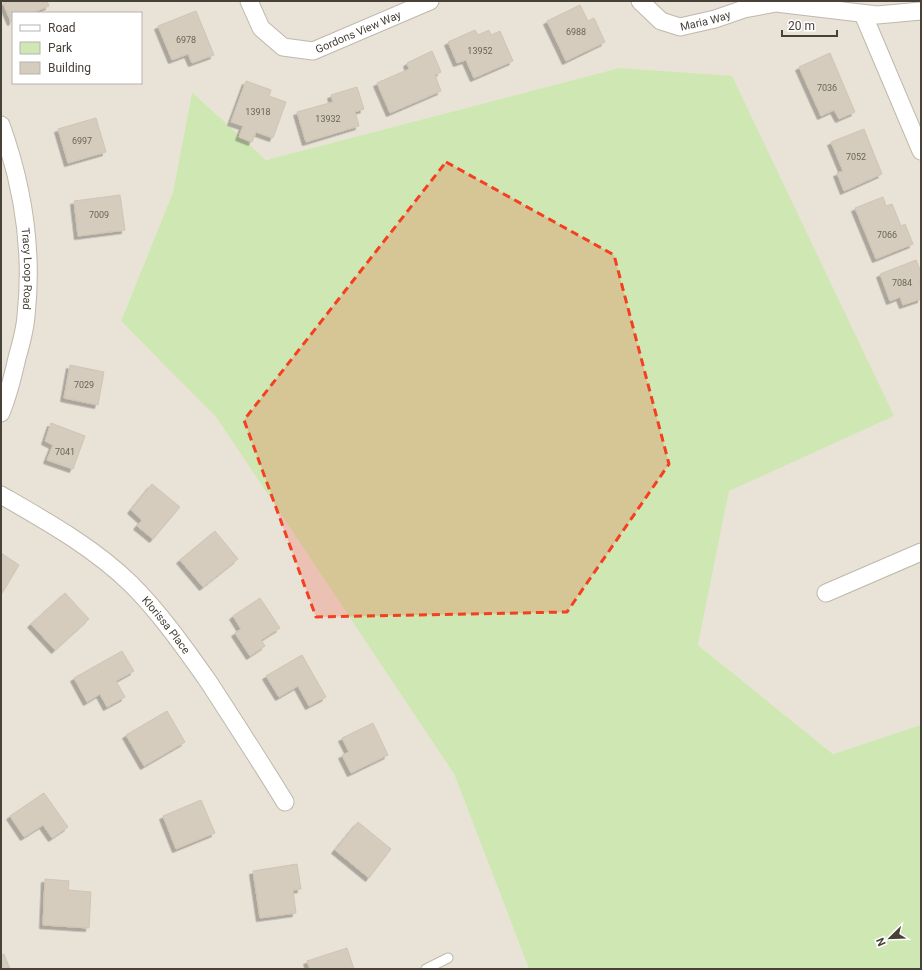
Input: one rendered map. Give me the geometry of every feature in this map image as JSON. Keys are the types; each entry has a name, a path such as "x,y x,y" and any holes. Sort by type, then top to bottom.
{"street":[{"name":"Gordons View Way","path":"250,1 261,28 284,47 313,51 430,1"},
{"name":"Maria Way","path":"640,1 661,21 680,27 715,19 744,9 776,3 877,16 921,11"},
{"path":"863,14 921,151"},
{"name":"Tracy Loop Road","path":"1,125 22,201 27,245 28,294 26,318 14,372 1,413"},
{"name":"Klorissa Place","path":"1,495 58,528 89,550 130,583 150,604 190,656 258,759 284,802"},
{"path":"826,593 921,552"}],"lane":[{"path":"426,969 448,958"}],"highlighted area":[{"path":"446,162 614,255 669,464 567,612 316,617 244,420"}],"shaded area":[{"path":"1,1 921,1 921,725 833,754 698,645 729,490 894,416 619,68 266,160 192,92 173,192 121,321 217,417 454,774 529,969 1,969"}],"green space":[{"path":"619,68 732,76 894,416 729,491 698,645 833,754 921,725 921,969 529,969 454,774 217,418 121,321 173,192 192,92 266,160"}],"building":[{"path":"8,1 47,1 49,6 34,12 12,12 11,22 3,3"},
{"path":"580,5 588,21 594,18 605,42 566,61 547,21"},
{"path":"196,11 214,55 192,63 188,54 172,60 158,26"},
{"path":"475,30 478,35 489,30 491,35 500,31 513,61 474,78 466,60 457,63 448,42"},
{"path":"432,51 441,72 435,75 441,91 390,113 377,83 409,69 407,63"},
{"path":"830,53 855,112 839,119 834,110 821,116 799,67"},
{"path":"246,81 271,90 269,96 286,102 273,138 256,132 252,142 239,137 243,126 231,122"},
{"path":"357,87 364,109 355,112 359,126 306,142 297,112 333,102 331,95"},
{"path":"96,118 106,152 68,163 58,129"},
{"path":"864,129 882,174 844,191 837,173 843,171 831,142"},
{"path":"120,195 125,230 78,236 74,201"},
{"path":"883,197 886,206 892,204 901,226 905,224 913,244 876,259 855,208"},
{"path":"916,260 921,272 921,280 919,281 921,286 921,299 903,305 900,297 890,301 880,274"},
{"path":"70,365 104,372 98,405 64,398"},
{"path":"51,423 85,436 73,469 47,460 53,445 45,441"},
{"path":"152,484 180,507 153,539 137,526 142,520 131,510"},
{"path":"215,531 238,559 203,587 180,560"},
{"path":"1,553 19,565 1,595"},
{"path":"65,593 89,619 55,650 31,624"},
{"path":"260,598 280,628 261,640 265,646 250,656 235,633 241,629 233,616"},
{"path":"122,651 134,671 116,681 125,697 107,707 100,694 87,702 74,678"},
{"path":"302,655 326,697 309,706 298,686 279,697 266,676"},
{"path":"167,711 185,742 144,766 126,735"},
{"path":"373,723 388,755 351,773 342,755 349,752 342,738"},
{"path":"44,793 68,827 52,838 43,825 24,837 10,816"},
{"path":"201,800 215,833 176,849 163,816"},
{"path":"358,822 391,849 369,878 335,850"},
{"path":"297,864 301,889 293,890 296,913 260,918 253,871"},
{"path":"45,879 69,881 68,890 91,892 89,928 43,925"},
{"path":"347,948 354,969 310,969 307,961"},
{"path":"4,954 10,969 1,969 1,956"}]}
